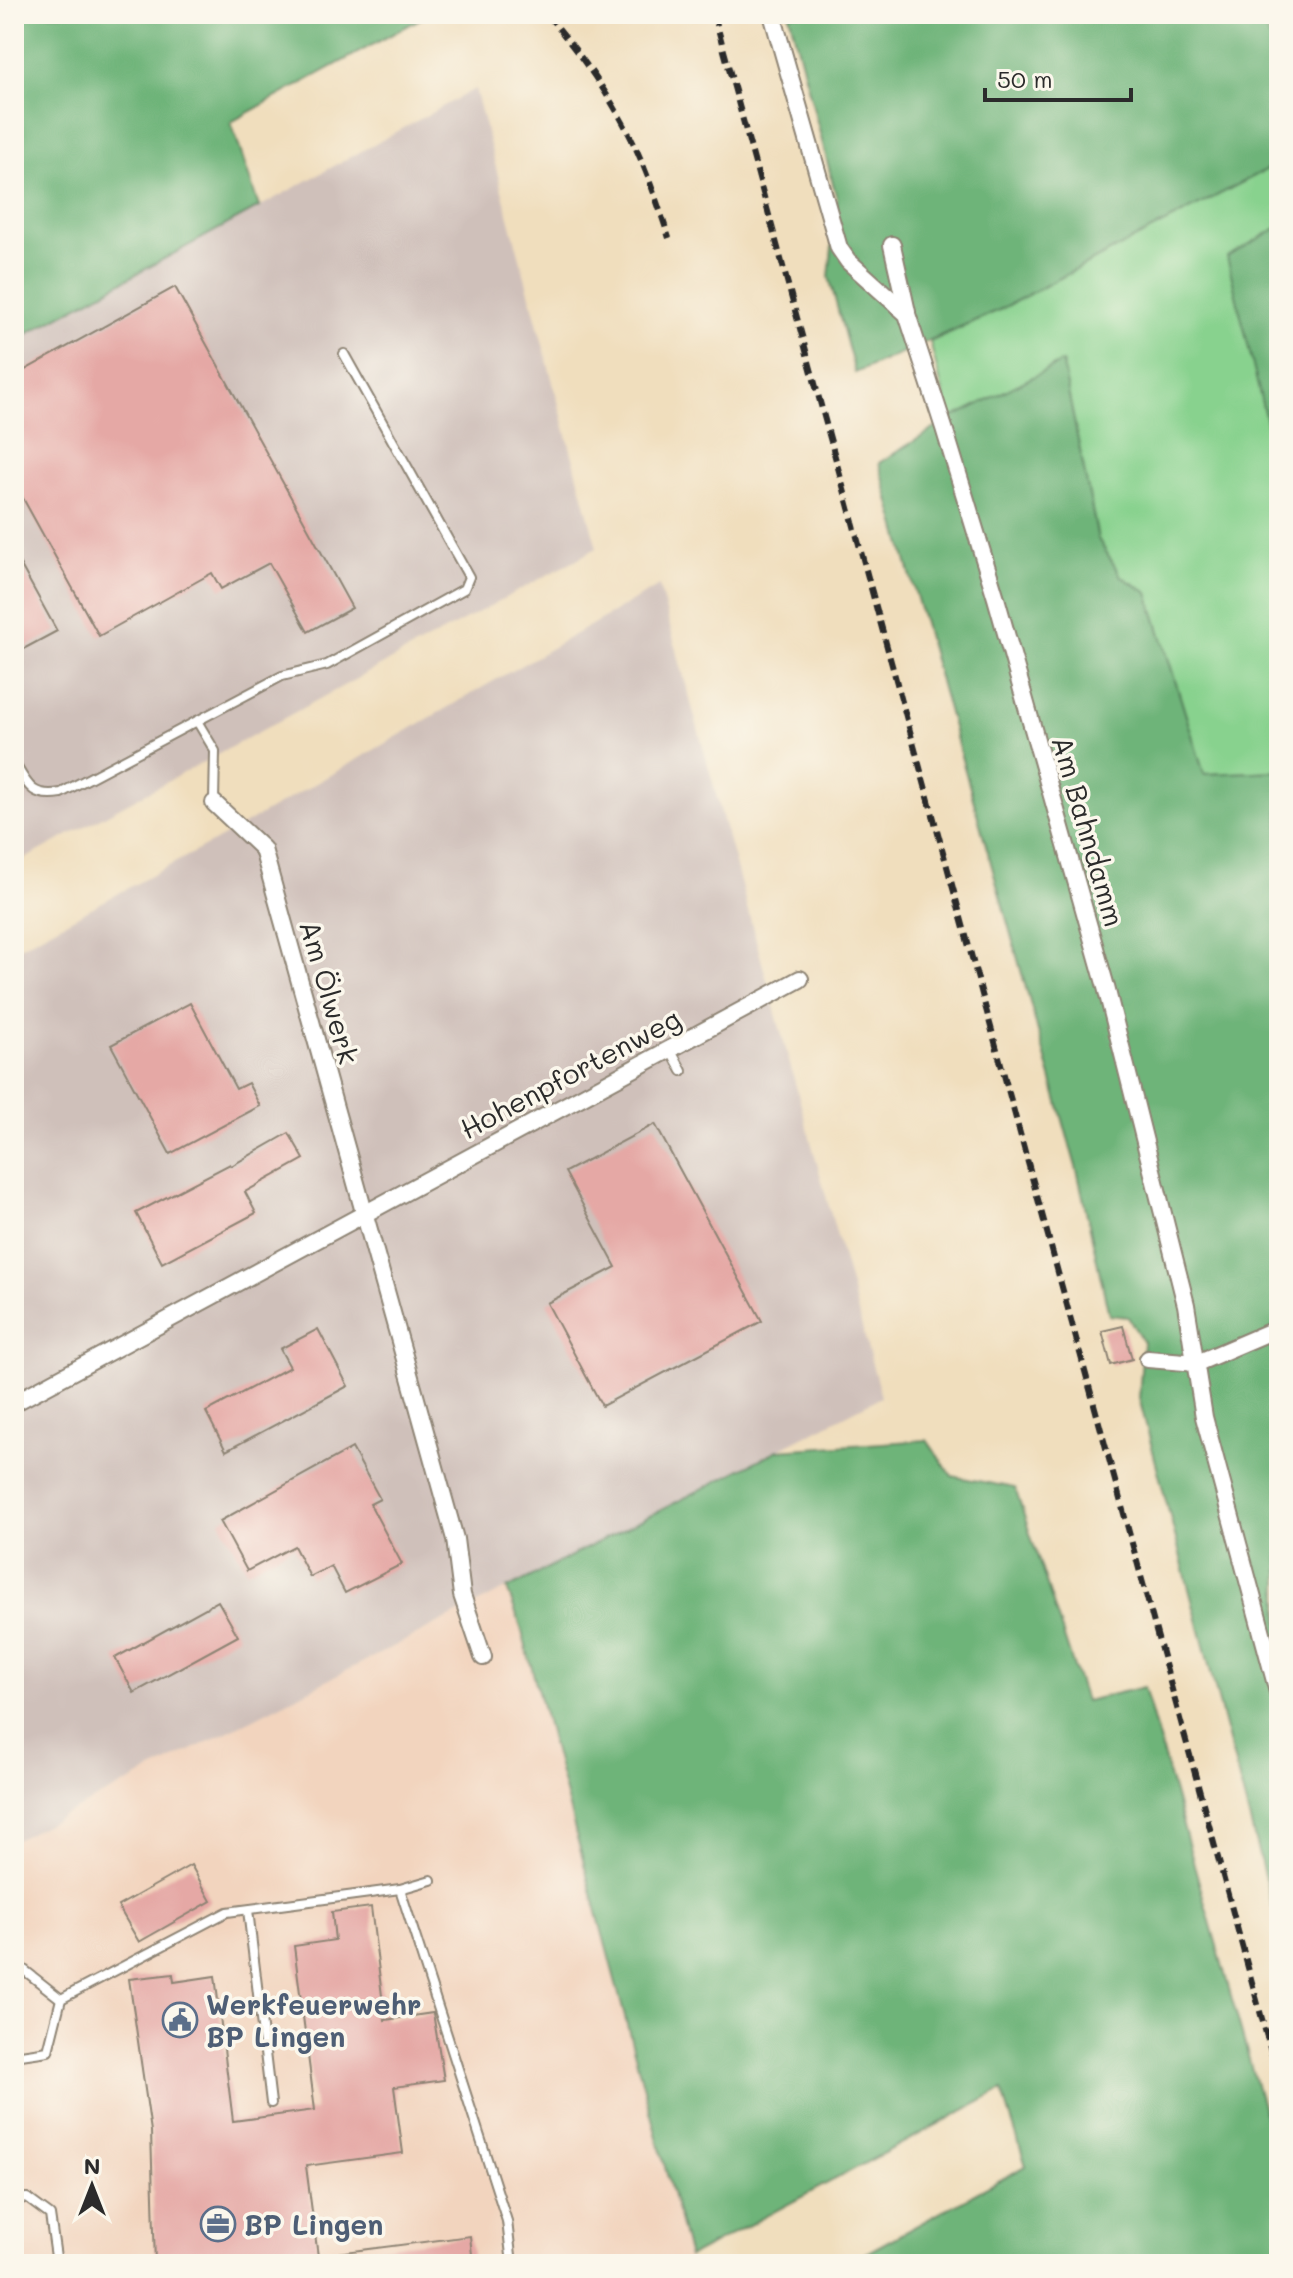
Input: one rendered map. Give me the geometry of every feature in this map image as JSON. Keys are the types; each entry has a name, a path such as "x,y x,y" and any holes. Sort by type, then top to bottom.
{"street":[{"path":"772,14 839,248 848,261 907,314"},
{"name":"Am Bahndamm","path":"892,245 907,314 996,598 1106,987 1186,1305 1204,1417 1279,1696"},
{"name":"Am Ölwerk","path":"214,803 263,849 365,1214"},
{"name":"Hohenpfortenweg","path":"14,1403 800,979"},
{"path":"365,1214 455,1539 462,1595 483,1657"},
{"path":"1148,1359 1197,1363 1279,1328"}],"lane":[{"path":"14,762 28,787 44,796 61,793 282,676 327,665 464,589 469,577 344,354"},
{"path":"197,721 215,751 214,803"},
{"path":"670,1049 682,1071"},
{"path":"14,2056 48,2051 61,1999 227,1912 400,1889 431,1880"},
{"path":"400,1889 507,2221 512,2264"},
{"path":"248,1910 271,2103"},
{"path":"14,1962 61,1999"},
{"path":"14,2199 27,2198 50,2215 57,2264"}],"shaded area":[{"path":"475,89 597,548 14,865 14,341"},
{"path":"659,586 881,1397 14,1841 14,950 224,836"},
{"path":"881,1397 508,1589 520,1624 691,2264 14,2264 14,1841"}],"green space":[{"path":"14,14 429,14 231,122 259,207 14,341"},
{"path":"789,14 1259,14 1279,57 1279,163 999,310 855,373 829,277 837,199"},
{"path":"1279,163 1279,227 1228,257 1279,475 1279,771 1204,774 1148,593 1121,576 1098,539 1062,363 950,419 930,342 999,310"},
{"path":"1279,227 1279,475 1227,257"},
{"path":"1062,362 1098,539 1121,576 1148,593 1204,774 1279,771 1279,1932 1139,1398 1143,1342 1128,1317 1109,1315 1078,1174 879,463 950,419"},
{"path":"927,1440 952,1476 1015,1488 1085,1701 1144,1687 1279,2166 1279,2264 846,2264 1026,2166 1002,2090 689,2257 520,1624 507,1589 778,1450"}],"building":[{"path":"175,287 352,608 308,632 269,563 221,589 212,573 99,636 14,482 14,376"},
{"path":"14,553 57,631 14,654"},
{"path":"190,1003 236,1089 248,1083 260,1106 170,1154 111,1045"},
{"path":"655,1124 762,1321 602,1406 547,1303 616,1267 565,1172"},
{"path":"289,1133 304,1159 245,1192 256,1213 162,1263 136,1213"},
{"path":"1123,1326 1132,1359 1111,1365 1102,1331"},
{"path":"318,1329 348,1386 226,1451 206,1412 290,1367 280,1349"},
{"path":"352,1448 380,1499 370,1504 402,1564 345,1593 331,1566 310,1577 294,1546 247,1571 220,1521"},
{"path":"218,1601 238,1636 134,1693 115,1658"},
{"path":"191,1865 211,1901 139,1942 118,1906"},
{"path":"371,1907 385,2020 433,2013 444,2080 394,2087 403,2153 306,2166 319,2264 155,2264 151,2131 129,1979 173,1974 174,1982 215,1976 233,2121 315,2110 294,1946 335,1940 332,1912"},
{"path":"470,2236 473,2264 330,2264 329,2254"}],"railway":[{"path":"547,14 593,74 622,121 637,150 669,238"},
{"path":"714,14 1279,2081"}],"place":[{"name":"Werkfeuerwehr BP Lingen","path":"180,2020"},
{"name":"BP Lingen","path":"218,2224"}]}
